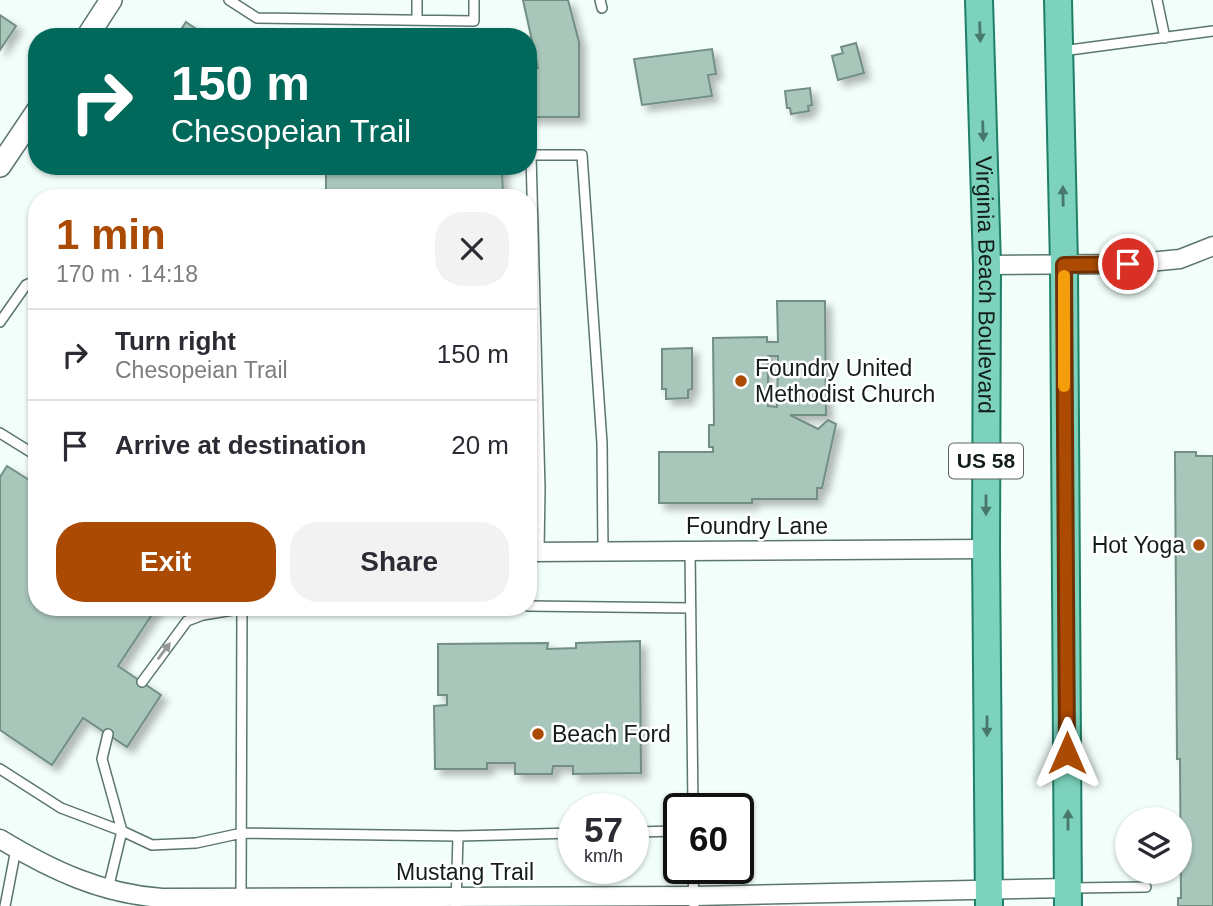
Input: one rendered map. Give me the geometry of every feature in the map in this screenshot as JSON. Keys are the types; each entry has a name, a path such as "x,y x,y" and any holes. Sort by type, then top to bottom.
{"main road":[{"name":"Virginia Beach Boulevard","path":"979,0 987,265 989,898"},
{"path":"1058,0 1064,265 1068,897"}],"street":[{"path":"92,28 111,0"},
{"path":"0,166 28,124"},
{"path":"987,265 1128,264 1180,259 1213,246"},
{"name":"Foundry Lane","path":"537,552 986,549"},
{"name":"Mustang Trail","path":"0,839 70,877 135,901 241,898 694,901 1068,897"}],"lane":[{"path":"229,0 257,18 474,21 474,0"},
{"path":"417,0 417,20"},
{"path":"1157,0 1165,38"},
{"path":"1060,51 1213,31"},
{"path":"537,155 582,155 602,443 603,551"},
{"path":"0,322 28,284"},
{"path":"537,377 540,488 537,520"},
{"path":"0,433 28,450"},
{"path":"690,551 693,793"},
{"path":"537,606 690,608"},
{"path":"142,682 187,621 200,616"},
{"path":"241,898 245,616"},
{"path":"107,890 122,831 102,759 108,734"},
{"path":"0,769 61,808 152,845 196,843 242,833 458,836 558,833"},
{"path":"457,901 458,836"},
{"path":"5,906 16,849"},
{"path":"1068,897 1146,887"}],"building":[{"path":"523,0 568,0 579,42 579,117 537,117 537,28 529,28"},
{"path":"0,15 16,26 0,50"},
{"path":"186,22 195,28 182,28"},
{"path":"856,43 864,73 838,80 832,56 843,53 841,47"},
{"path":"712,49 716,74 708,75 712,96 642,105 634,59"},
{"path":"810,88 812,105 808,106 809,111 791,114 790,108 787,108 785,91"},
{"path":"326,175 502,175 503,189 326,189"},
{"name":"Foundry United Methodist Church","path":"777,301 825,301 826,415 790,415 818,429 828,420 836,424 822,488 817,488 817,499 752,499 752,503 659,503 659,452 713,452 713,447 709,447 709,425 714,425 713,338 767,337 767,342 778,342","holes":["768,356 778,356 777,407 768,406"]},
{"path":"692,348 692,389 688,390 688,398 666,399 666,389 662,389 662,349"},
{"path":"1175,452 1196,452 1196,456 1213,456 1213,906 1178,906 1181,884 1192,884 1192,807 1180,807 1180,759 1177,759"},
{"path":"7,466 28,479 28,616 151,616 118,666 161,695 127,747 83,718 52,765 0,730 0,477"},
{"name":"Beach Ford","path":"640,641 641,773 573,774 573,766 553,766 552,774 515,774 515,763 487,763 487,769 435,769 434,706 447,705 447,695 438,695 438,644 548,643 547,649 576,648 576,643"}],"slow traffic":[{"path":"1064,276 1064,386"}],"place":[{"name":"Foundry United Methodist Church","path":"741,381"},
{"name":"Hot Yoga","path":"1199,545"},
{"name":"Beach Ford","path":"538,734"}],"route":[{"path":"1067,753 1064,265 1128,264"}]}
